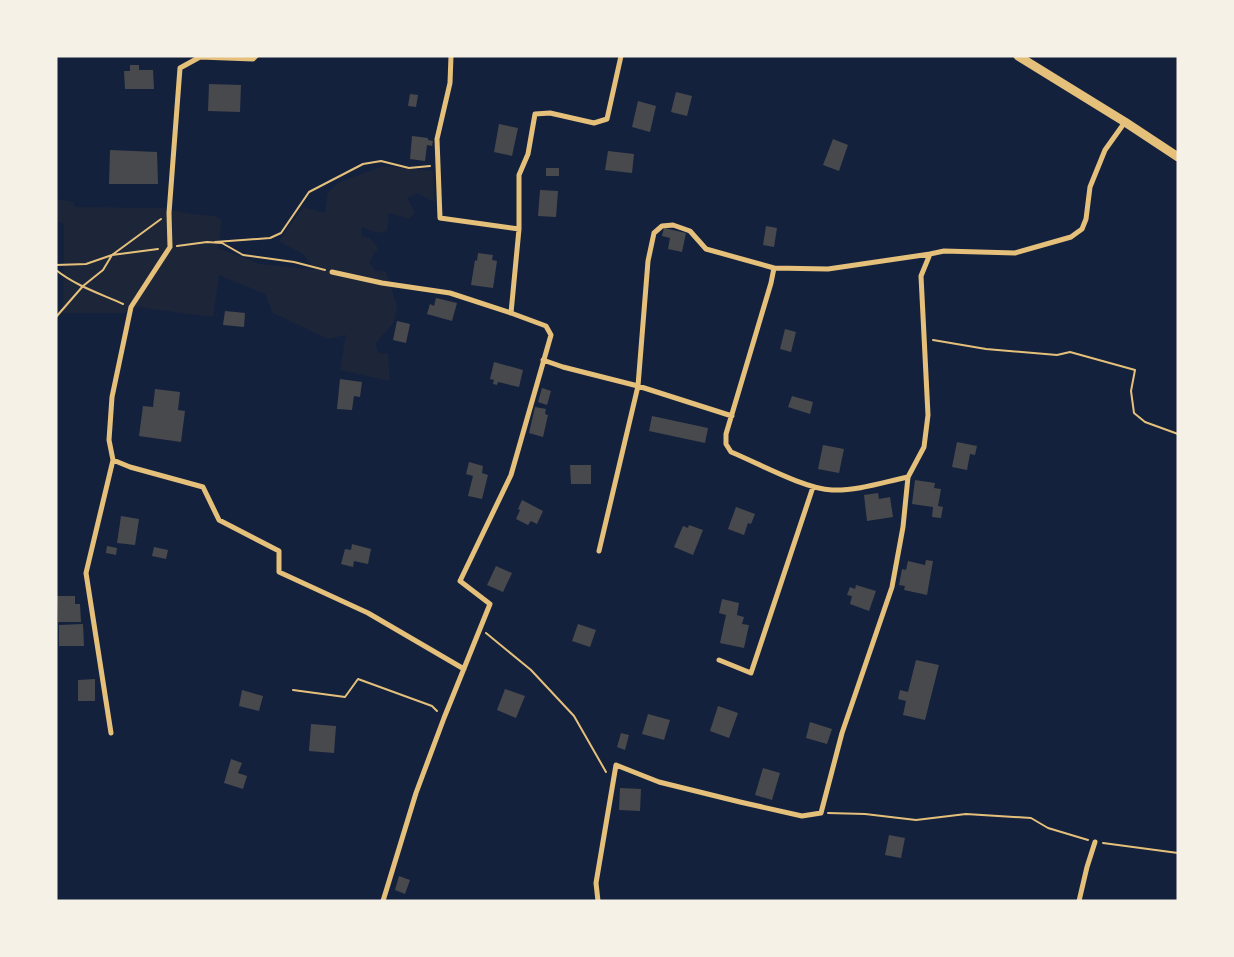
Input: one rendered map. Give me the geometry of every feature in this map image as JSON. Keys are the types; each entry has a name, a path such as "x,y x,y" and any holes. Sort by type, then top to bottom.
{"main road":[{"path":"1018,56 1126,122 1178,157"}],"street":[{"path":"111,733 86,572 113,460 109,440 112,397 131,307 170,247 169,213 180,68 200,57 253,58 256,56"},
{"path":"451,56 450,83 437,139 440,218 519,229"},
{"path":"511,313 519,229 519,176 528,154 535,114 550,113 594,123 607,118 622,56"},
{"path":"599,551 638,386 648,261 654,233 662,226 673,225 690,231 706,249 774,268 828,269 944,251 1014,253 1071,237 1082,229 1086,219 1090,187 1105,150 1126,122"},
{"path":"598,901 596,883 616,764 659,782 740,802 802,816 821,813 842,733 892,587 904,527 908,477 924,447 928,415 926,339 921,276 930,254"},
{"path":"774,268 726,434 726,444 731,452 813,487 832,490 850,489 908,477"},
{"path":"332,272 382,283 450,293 546,326 551,336 511,475 460,581 490,604 416,793 383,901"},
{"path":"543,360 638,386 732,416"},
{"path":"113,460 130,468 203,487 219,520 279,551 279,572 368,613 464,669"},
{"path":"719,660 751,673 813,487"},
{"path":"1079,901 1095,842"}],"path":[{"path":"56,265 86,264 112,255 208,242 270,238 281,233 309,192 363,164 381,161 409,168 438,166"},
{"path":"56,317 83,286 103,270 112,255 169,213"},
{"path":"208,242 222,243 243,255 294,262 332,272"},
{"path":"56,270 66,278 131,307"},
{"path":"926,339 986,349 1057,355 1070,352 1134,370 1131,391 1134,413 1145,422 1178,434"},
{"path":"480,628 531,670 574,716 613,785"},
{"path":"294,690 345,696 358,680 432,706 444,718"},
{"path":"821,813 865,814 916,820 966,814 1031,818 1048,828 1095,842 1178,854"}],"shaded area":[{"path":"382,166 433,171 434,202 417,193 407,198 415,212 409,219 389,213 387,231 378,233 362,227 361,236 370,238 378,248 369,262 376,271 386,272 397,306 394,322 375,344 379,353 388,354 390,381 340,370 346,335 328,339 273,313 265,294 219,275 213,317 139,306 124,313 63,313 64,224 56,221 57,199 73,202 75,207 162,208 191,214 216,216 222,220 218,248 260,264 315,270 303,254 279,241 303,207 325,213 328,192 338,183"}],"building":[{"path":"130,65 139,65 139,70 153,70 154,89 125,89 124,71 130,71"},
{"path":"209,84 241,85 240,112 208,111"},
{"path":"676,92 692,96 687,116 671,112"},
{"path":"410,94 418,95 416,107 408,106"},
{"path":"638,101 656,106 650,132 632,127"},
{"path":"499,124 518,128 512,156 494,152"},
{"path":"412,136 428,138 428,140 433,141 432,146 427,145 425,161 410,159"},
{"path":"833,139 848,145 839,171 823,165"},
{"path":"110,150 157,152 158,184 109,184"},
{"path":"608,151 634,154 632,173 605,170"},
{"path":"546,168 559,168 559,176 546,176"},
{"path":"540,190 558,191 556,217 538,216"},
{"path":"766,226 777,228 774,247 763,245"},
{"path":"664,228 686,233 682,252 668,249 670,238 662,236"},
{"path":"478,253 493,255 492,260 497,261 493,288 471,285"},
{"path":"436,298 457,303 452,321 427,314 430,304 434,306"},
{"path":"225,311 245,313 244,327 223,325"},
{"path":"397,321 410,324 406,343 393,340"},
{"path":"785,329 796,332 791,352 780,349"},
{"path":"494,362 523,370 519,387 498,382 497,385 493,384 494,380 490,379"},
{"path":"340,379 362,382 360,397 354,396 352,410 337,409"},
{"path":"542,388 551,391 547,405 538,402"},
{"path":"155,389 180,392 178,410 185,411 181,442 139,436 143,406 153,407"},
{"path":"792,396 813,402 810,414 788,407"},
{"path":"535,407 546,409 545,414 548,415 543,437 529,433"},
{"path":"652,416 708,428 705,443 649,431"},
{"path":"957,442 977,446 975,455 970,454 967,470 952,467"},
{"path":"823,445 844,449 839,473 818,469"},
{"path":"469,462 483,466 482,473 488,475 482,499 468,496 473,476 466,474"},
{"path":"570,465 591,465 591,484 571,484"},
{"path":"915,480 935,483 934,488 941,489 938,506 943,507 941,518 932,517 933,507 912,504"},
{"path":"878,493 879,499 890,497 893,517 867,521 864,495"},
{"path":"522,500 543,511 537,524 531,521 528,525 516,519"},
{"path":"736,507 755,514 751,524 748,523 744,535 728,529"},
{"path":"121,516 139,519 135,545 117,543"},
{"path":"689,525 703,530 693,555 674,547 683,526 688,528"},
{"path":"352,544 371,549 368,564 354,561 353,567 341,564 345,549 351,550"},
{"path":"107,546 117,548 116,555 106,553"},
{"path":"154,547 168,550 166,559 152,556"},
{"path":"926,560 933,561 927,595 904,590 905,586 899,585 902,569 906,570 908,561 925,565"},
{"path":"496,566 512,573 503,592 487,585"},
{"path":"856,585 876,591 869,611 850,604 852,596 847,595 850,587 855,589"},
{"path":"57,596 75,596 75,604 80,604 81,622 58,622"},
{"path":"722,599 739,603 737,615 744,617 742,624 749,625 744,648 720,643 726,615 719,613"},
{"path":"83,624 84,646 59,646 59,625"},
{"path":"578,624 596,630 590,647 572,641"},
{"path":"916,660 939,665 925,720 903,715 906,701 898,699 900,690 908,692"},
{"path":"95,679 95,701 78,701 78,680"},
{"path":"505,689 525,696 516,718 497,710"},
{"path":"242,690 263,696 259,711 239,706"},
{"path":"718,706 738,713 729,738 710,731"},
{"path":"648,714 670,720 664,740 642,734"},
{"path":"810,722 832,729 827,744 806,738"},
{"path":"311,724 336,726 334,753 309,751"},
{"path":"621,733 629,735 625,750 617,747"},
{"path":"231,759 242,763 238,773 247,776 243,789 224,783"},
{"path":"763,768 780,773 772,800 755,795"},
{"path":"620,788 641,789 640,811 619,810"},
{"path":"889,835 905,838 901,858 885,855"},
{"path":"399,876 410,880 405,894 395,890"}]}
